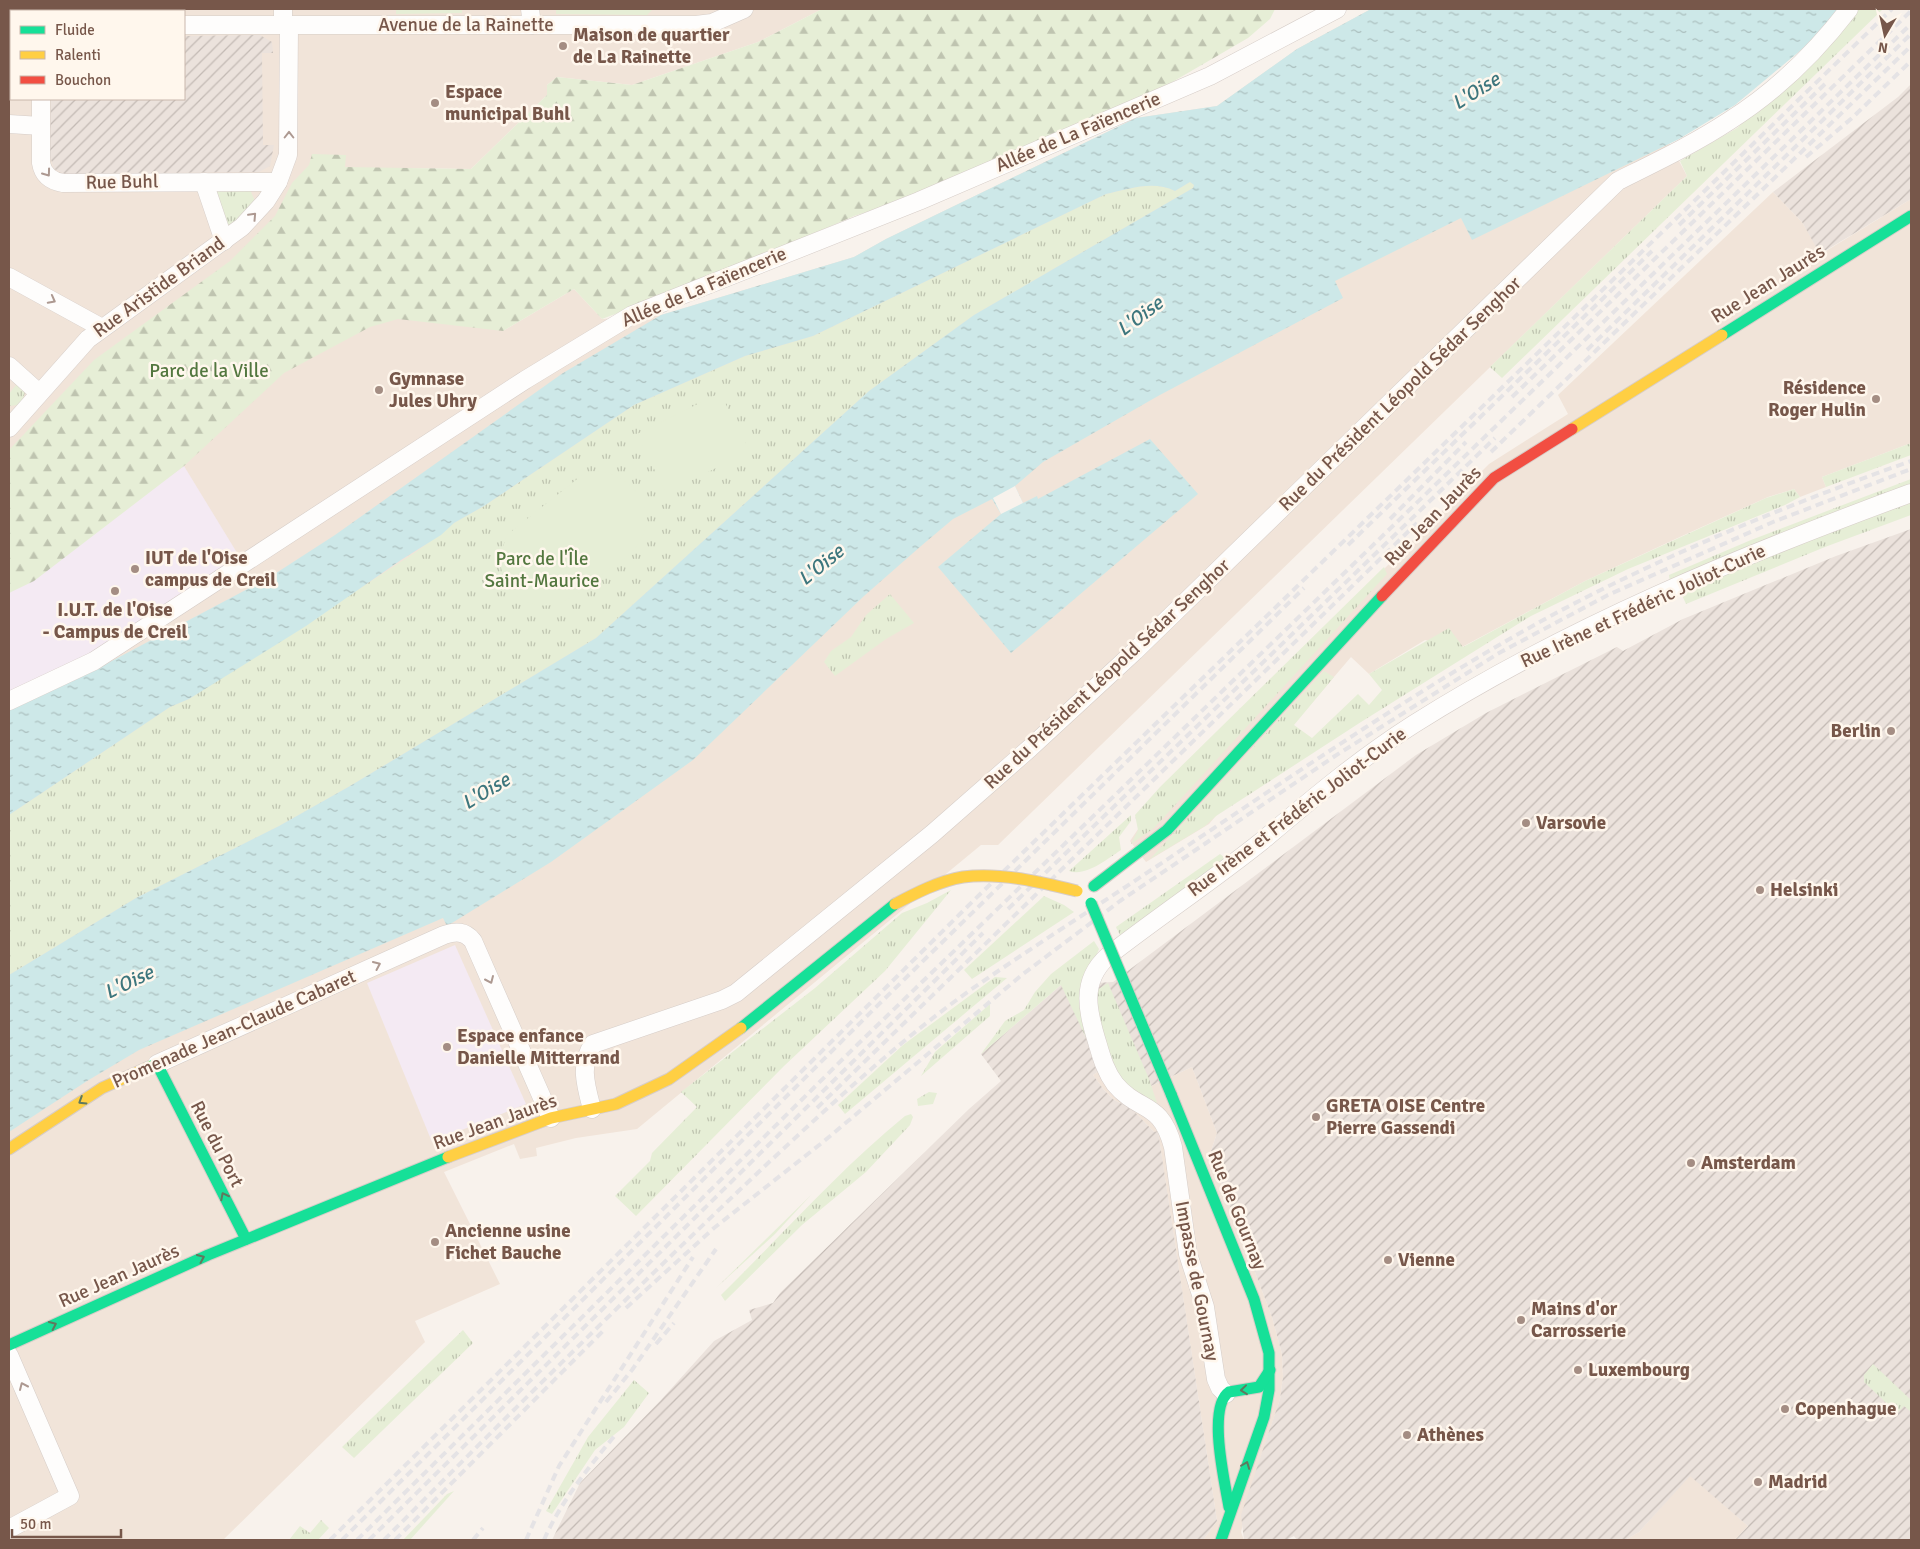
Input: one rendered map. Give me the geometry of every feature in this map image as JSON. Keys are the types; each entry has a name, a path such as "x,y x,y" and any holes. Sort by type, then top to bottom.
{"street":[{"name":"Avenue de la Rainette","path":"185,25 285,19 531,17 661,17 712,23 744,9"},
{"name":"Allée de La Faïencerie","path":"9,701 99,659 610,327 637,313 927,197 1210,76 1337,9"},
{"name":"Rue du Président Léopold Sédar Senghor","path":"592,1109 584,1071 586,1057 593,1044 722,1000 736,993 932,834 1030,748 1135,651 1618,182 1709,134 1749,108 1809,54 1849,9"},
{"name":"Rue Aristide Briand","path":"11,422 80,346 102,328 224,241 254,215 278,182 286,163 289,146 285,19"},
{"name":"Rue Buhl","path":"41,100 42,167 52,181 63,183 278,182"},
{"path":"9,124 41,126"},
{"path":"204,182 224,241"},
{"name":"Rue Jean Jaurès","path":"1094,886 1145,849 1167,830 1413,562 1494,478 1911,216"},
{"path":"9,277 102,328"},
{"path":"9,366 39,393"},
{"name":"Rue Irène et Frédéric Joliot-Curie","path":"1102,962 1261,841 1348,769 1412,725 1474,687 1590,626 1804,533 1911,493"},
{"name":"Rue Jean Jaurès","path":"9,1346 246,1239 512,1131 552,1118 616,1104 642,1094 688,1068 774,1004 895,904 926,889 960,878 976,877 1047,884 1077,891"},
{"path":"1085,883 1094,886 1097,896 1091,903 1081,901 1077,891 1085,883"},
{"name":"Rue de Gournay","path":"1091,903 1254,1299 1268,1344 1270,1370 1268,1398 1264,1416 1221,1540"},
{"name":"Promenade Jean-Claude Cabaret","path":"9,1149 102,1088 444,935 459,932 469,936 552,1118"},
{"name":"Impasse de Gournay","path":"1102,962 1093,974 1088,987 1087,1002 1090,1019 1105,1067 1111,1079 1122,1091 1160,1117 1168,1130 1173,1147 1189,1261 1205,1307 1216,1379 1222,1401 1230,1511"},
{"name":"Rue du Port","path":"157,1064 246,1239"},
{"path":"9,1355 70,1496 9,1529"},
{"path":"1222,1401 1259,1387 1270,1370"}],"shaded area":[{"path":"9,9 822,9 758,42 632,85 557,77 547,85 547,95 471,169 412,168 503,331 574,289 602,319 661,315 854,257 886,239 1136,118 1217,106 1297,49 1371,9 1670,144 1687,176 998,845 981,845 637,1129 576,1138 536,1148 537,1156 520,1159 514,1144 444,1172 500,1284 415,1321 425,1342 223,1540 9,1540"},
{"path":"260,35 272,42 273,53 262,53 263,145 274,145 270,166 259,172 65,174 54,169 50,156 51,100 185,100 185,36"},
{"path":"1911,84 1911,199 1820,254 1802,222 1773,192 1898,97"},
{"path":"1773,192 1802,222 1821,254 1911,199 1911,443 1822,477 1826,487 1800,497 1794,489 1768,497 1682,536 1585,581 1462,647 1425,640 1369,674 1351,657 1209,824 1146,862 1130,841 1161,795 1160,793 1489,464 1568,414 1558,395"},
{"name":"IUT de l'Oise campus de Creil","path":"184,466 239,556 93,652 9,691 9,593"},
{"path":"1911,529 1911,1540 1735,1540 1748,1526 1690,1476 1639,1532 1625,1540 1297,1540 1294,1536 1286,1540 1244,1540 1241,1515 1280,1399 1283,1377 1282,1354 1272,1317 1219,1177 1223,1159 1210,1154 1217,1133 1192,1067 1129,1096 1105,1067 1093,1075 1104,1090 1114,1100 1131,1108 1154,1132 1158,1131 1217,1521 1203,1540 552,1540 580,1483 661,1400 714,1341 752,1320 749,1310 773,1303 780,1293 969,1109 1001,1081 981,1054 1061,985 1113,982 1416,755 1486,713 1617,647 1623,651 1683,619 1836,556"},
{"name":"Espace enfance Danielle Mitterrand","path":"455,945 526,1104 432,1142 367,983"},
{"path":"1105,1067 1129,1096 1192,1067 1217,1133 1210,1154 1223,1159 1219,1177 1272,1317 1282,1354 1283,1377 1280,1399 1257,1469 1241,1532 1244,1540 1203,1540 1217,1521 1158,1132 1154,1132 1131,1108 1114,1100 1104,1090 1093,1075"},
{"path":"1690,1475 1748,1526 1735,1540 1625,1540 1639,1532"}],"green space":[{"path":"396,9 462,9 462,13 396,14"},
{"path":"556,9 653,9 647,15 556,14"},
{"name":"Parc de la Ville","path":"822,9 1275,9 1270,19 1248,38 1162,88 909,199 854,216 721,274 602,319 574,289 503,331 398,319 370,327 284,373 184,466 34,581 9,593 9,450 94,360 230,261 275,216 292,183 309,165 312,154 346,155 345,167 471,169 547,95 547,85 557,77 632,85 758,42"},
{"path":"1859,9 1883,9 1502,378 1490,367 1687,176 1680,161 1737,128 1808,63"},
{"name":"Parc de l'Île Saint-Maurice","path":"1190,182 1194,185 1193,188 974,315 869,391 596,638 350,786 279,826 136,898 9,975 9,815 170,707 189,699 416,552 454,523 484,506 634,405 745,356 813,336 1106,194 1150,186 1158,186 1175,191"},
{"path":"220,186 250,190 255,201 233,226 226,224 216,193"},
{"path":"20,380 25,390 23,399 18,405 9,406 9,394"},
{"path":"720,393 750,451 666,493 637,434"},
{"path":"1911,443 1911,455 1826,487 1822,477"},
{"path":"601,471 614,475 625,482 635,490 642,500 647,522 643,535 636,547 624,559 568,599 550,605 540,605 521,599 509,587 501,567 501,554 508,534 586,472"},
{"path":"1911,479 1911,485 1670,583 1669,575 1751,540"},
{"path":"1794,489 1800,497 1785,505 1628,569 1531,616 1361,722 1216,816 1205,826 1150,859 1324,671 1334,677 1294,725 1312,738 1358,694 1369,705 1382,690 1369,674 1449,628 1463,647 1585,581 1766,498"},
{"path":"1911,501 1911,515 1825,547 1686,604 1681,593 1811,538"},
{"path":"1384,567 1387,574 1154,828 1131,844 1138,830 1135,815 1160,787"},
{"path":"890,594 914,623 886,639 835,676 824,662 831,651 851,637 866,615"},
{"path":"1131,815 1131,821 1119,837 1121,850 1103,862 1082,872 1069,871"},
{"path":"1220,854 1225,858 1121,937 1116,927"},
{"path":"951,890 885,971 784,1066 636,1216 615,1196 650,1161 652,1153 697,1107 681,1092 815,988 902,913 927,903"},
{"path":"1044,896 1074,912 972,979 964,970"},
{"path":"1094,941 1099,949 1079,997 1088,1042 1061,985 981,1054 1005,1021 1024,1010 1035,992 1051,974"},
{"path":"995,977 1007,978 845,1114 838,1105 903,1045"},
{"path":"1108,983 1149,1079 1157,1103 1127,1085 1119,1077 1109,1058 1102,1036 1094,992"},
{"path":"990,1004 990,1016 921,1076 935,1052"},
{"path":"929,1092 937,1093 933,1104 918,1106 917,1099"},
{"path":"911,1114 913,1117 910,1125 866,1172 802,1225 725,1301 721,1295 811,1203 857,1158 905,1116"},
{"path":"812,1194 775,1234 716,1288"},
{"path":"463,1330 473,1343 354,1458 342,1447"},
{"path":"1873,1364 1911,1400 1911,1412 1904,1406 1897,1413 1864,1382 1864,1375"},
{"path":"634,1380 649,1393 624,1427 595,1450 552,1514 546,1511 588,1437"},
{"path":"454,1491 410,1540 403,1540 447,1494"},
{"path":"321,1520 329,1528 318,1540 289,1540 300,1526 310,1533"}],"water":[{"name":"L'Oise","path":"1371,9 1838,9 1807,45 1735,105 1679,139 1472,240 1461,218 1335,281 1343,298 1158,396 1043,462 1015,486 1023,503 1037,496 1038,499 1150,439 1198,494 1011,653 938,567 1001,514 992,499 953,519 921,546 864,596 693,760 551,862 447,926 443,918 139,1050 87,1081 9,1132 9,975 136,898 279,826 350,786 596,638 869,391 974,315 1193,188 1194,185 1190,182 1175,191 1158,186 1150,186 1106,194 813,336 745,356 634,405 484,506 454,523 441,535 401,560 306,626 189,699 170,707 9,815 9,708 91,672 270,577 335,535 563,373 661,315 854,257 886,239 1136,118 1217,106 1297,49"}],"pier":[{"path":"1015,486 1023,503 1001,514 993,498"}],"railway":[{"path":"330,1540 973,901 1892,9"},
{"path":"1512,397 1911,11"},
{"path":"357,1540 857,1045 1911,24"},
{"path":"1587,350 1911,34"},
{"path":"1491,452 1911,46"},
{"path":"1806,157 1852,118 1911,61"},
{"path":"1679,225 1825,84"},
{"path":"1348,545 1652,251"},
{"path":"1008,909 1495,438"},
{"path":"1390,519 1466,442"},
{"path":"384,1540 574,1350 767,1164 890,1053 969,991 1329,751 1509,639 1599,591 1686,550 1820,494 1911,461"},
{"path":"626,1308 714,1228 823,1142 1023,974 1120,901 1335,756 1499,653 1608,595 1773,522 1911,469"},
{"path":"817,1108 1417,523"},
{"path":"342,1540 873,1010 1304,588"},
{"path":"369,1540 983,933"},
{"path":"606,1402 632,1370 716,1249"},
{"path":"526,1540 559,1466 693,1257"},
{"path":"656,1344 674,1323"},
{"path":"395,1540 603,1331"},
{"path":"544,1540 567,1498 616,1434"},
{"path":"473,1540 483,1528"}],"traffic: fast":[{"path":"1722,335 1911,216"},
{"path":"1094,886 1167,830 1382,596"},
{"path":"1091,903 1171,1094"},
{"path":"741,1028 895,904"},
{"path":"149,1067 157,1064 246,1239"},
{"path":"1171,1094 1254,1299 1269,1353 1269,1390 1264,1417 1221,1540"},
{"path":"9,1345 208,1255 448,1157"},
{"path":"1229,1507 1219,1446 1219,1413 1223,1400 1229,1392 1259,1387 1270,1370"}],"traffic: slow":[{"path":"1572,429 1722,335"},
{"path":"895,904 936,884 963,877 1006,877 1077,891"},
{"path":"448,1157 551,1118 616,1104 669,1079 741,1028"},
{"path":"9,1149 102,1088 149,1067"}],"traffic: jam":[{"path":"1382,596 1494,478 1572,429"}],"place":[{"name":"Maison de quartier de La Rainette","path":"563,46"},
{"name":"Espace municipal Buhl","path":"435,103"},
{"name":"Gymnase Jules Uhry","path":"379,390"},
{"name":"Résidence Roger Hulin","path":"1876,399"},
{"name":"IUT de l'Oise campus de Creil","path":"135,569"},
{"name":"I.U.T. de l'Oise - Campus de Creil","path":"115,591"},
{"name":"Berlin","path":"1891,731"},
{"name":"Varsovie","path":"1526,823"},
{"name":"Helsinki","path":"1760,890"},
{"name":"Espace enfance Danielle Mitterrand","path":"447,1047"},
{"name":"GRETA OISE Centre Pierre Gassendi","path":"1316,1117"},
{"name":"Amsterdam","path":"1691,1163"},
{"name":"Ancienne usine Fichet Bauche","path":"435,1242"},
{"name":"Vienne","path":"1388,1260"},
{"name":"Mains d'or Carrosserie","path":"1521,1320"},
{"name":"Luxembourg","path":"1578,1370"},
{"name":"Copenhague","path":"1785,1409"},
{"name":"Athènes","path":"1407,1435"},
{"name":"Madrid","path":"1758,1482"}]}
